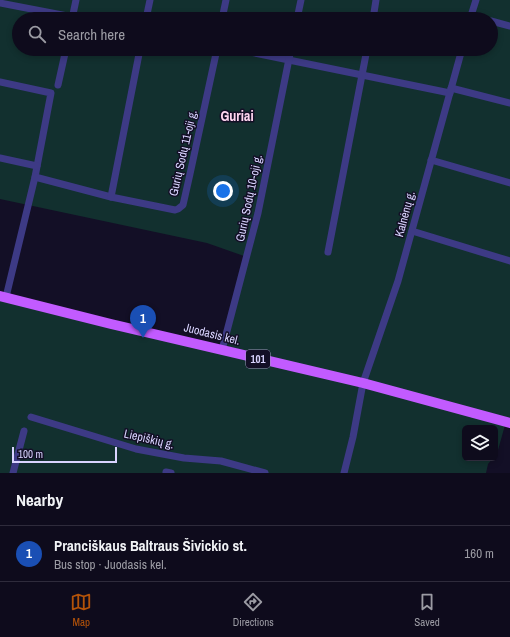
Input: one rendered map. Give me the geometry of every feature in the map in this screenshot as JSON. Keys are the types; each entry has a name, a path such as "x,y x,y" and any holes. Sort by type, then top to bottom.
{"main road":[{"name":"Juodasis kel.","path":"3,296 111,324 363,383 510,423"}],"street":[{"path":"74,12 76,0"},
{"path":"147,12 150,0"},
{"path":"223,12 226,0"},
{"path":"298,12 301,0"},
{"path":"374,12 376,0"},
{"path":"472,12 476,0"},
{"path":"0,3 44,12"},
{"path":"498,23 510,26"},
{"path":"58,84 64,56"},
{"path":"110,196 139,56"},
{"name":"Gurių Sodų 11-oji g.","path":"35,177 110,196 175,210 181,207 190,174 215,56"},
{"path":"269,56 510,103"},
{"name":"Gurių Sodų 10-oji g.","path":"222,350 258,213 290,56"},
{"path":"328,252 366,56"},
{"name":"Kalnėnų g.","path":"363,383 398,281 460,56"},
{"path":"0,82 51,93 35,177 3,296"},
{"path":"0,158 37,166"},
{"path":"431,160 510,183"},
{"path":"412,231 510,261"},
{"path":"344,473 353,437 363,383"},
{"name":"Liepiškių g.","path":"31,417 136,448 184,458 221,461 245,470 265,473"},
{"path":"13,473 24,431"}],"green space":[{"path":"0,0 510,0 510,418 221,345 244,256 207,243 0,199"},
{"path":"0,299 343,382 505,425 498,450 498,425 462,425 462,461 490,461 488,464 486,473 0,473"}],"place":[{"name":"Pranciškaus Baltraus Šivickio st.","path":"143,338"}],"district":[{"name":"Guriai","path":"237,116"}]}
